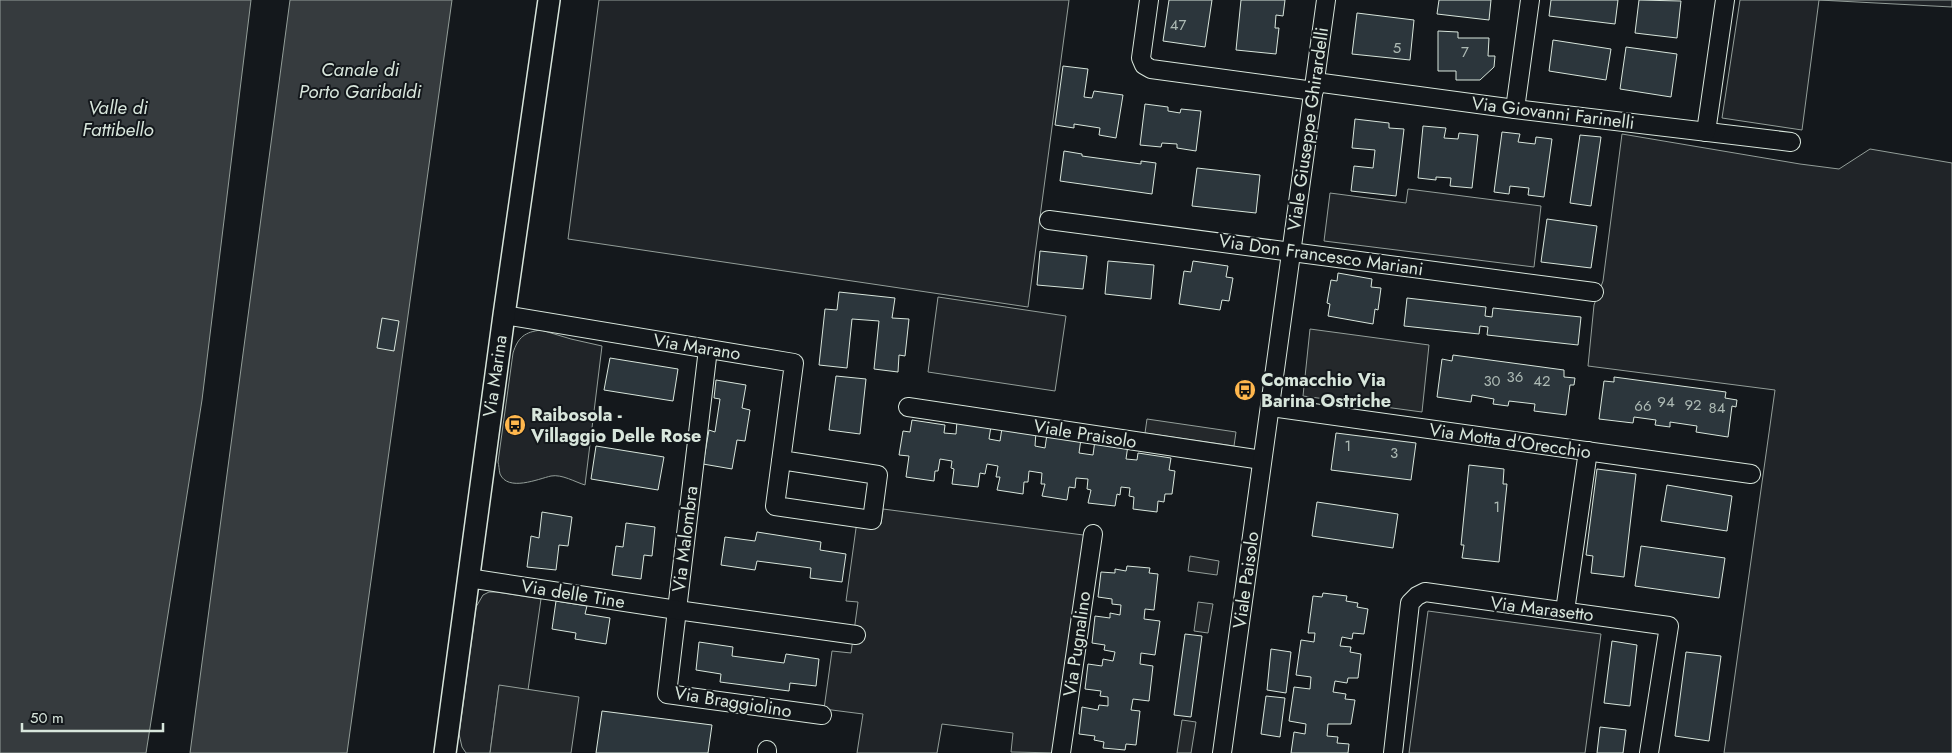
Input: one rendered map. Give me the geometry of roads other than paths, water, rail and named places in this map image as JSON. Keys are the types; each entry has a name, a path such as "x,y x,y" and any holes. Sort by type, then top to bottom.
{"street":[{"name":"Via Marina","path":"445,753 549,0"},
{"name":"Via Giovanni Farinelli","path":"1149,0 1141,58 1144,65 1151,69 1314,86 1792,142"},
{"name":"Viale Giuseppe Ghirardelli","path":"1270,407 1326,0"},
{"path":"1515,109 1530,0"},
{"path":"1706,132 1724,0"},
{"name":"Via Don Francesco Mariani","path":"1048,220 1594,292"},
{"name":"Via Marano","path":"504,315 794,363 781,460"},
{"name":"Via Malombra","path":"708,349 677,610 856,635"},
{"name":"Viale Praisolo","path":"908,407 1262,460"},
{"name":"Via Motta d'Orecchio","path":"1270,407 1751,474"},
{"name":"Viale Paisolo","path":"1222,753 1270,407"},
{"path":"1564,611 1588,451"},
{"path":"781,460 878,475 872,520 775,506 781,460"},
{"name":"Via Pugnalino","path":"1061,753 1093,534"},
{"name":"Via delle Tine","path":"468,578 677,610"},
{"name":"Via Marasetto","path":"1393,753 1410,603 1417,596 1425,592 1669,626 1648,753"},
{"name":"Via Braggiolino","path":"677,610 667,694 822,715"}],"water":[{"name":"Valle di Fattibello","path":"0,0 251,0 202,400 146,753 0,753"},
{"name":"Canale di Porto Garibaldi","path":"290,0 452,0 347,753 190,753"}],"place":[{"name":"Comacchio Via Barina Ostriche","path":"1245,390"},
{"name":"Raibosola - Villaggio Delle Rose","path":"515,425"}]}
